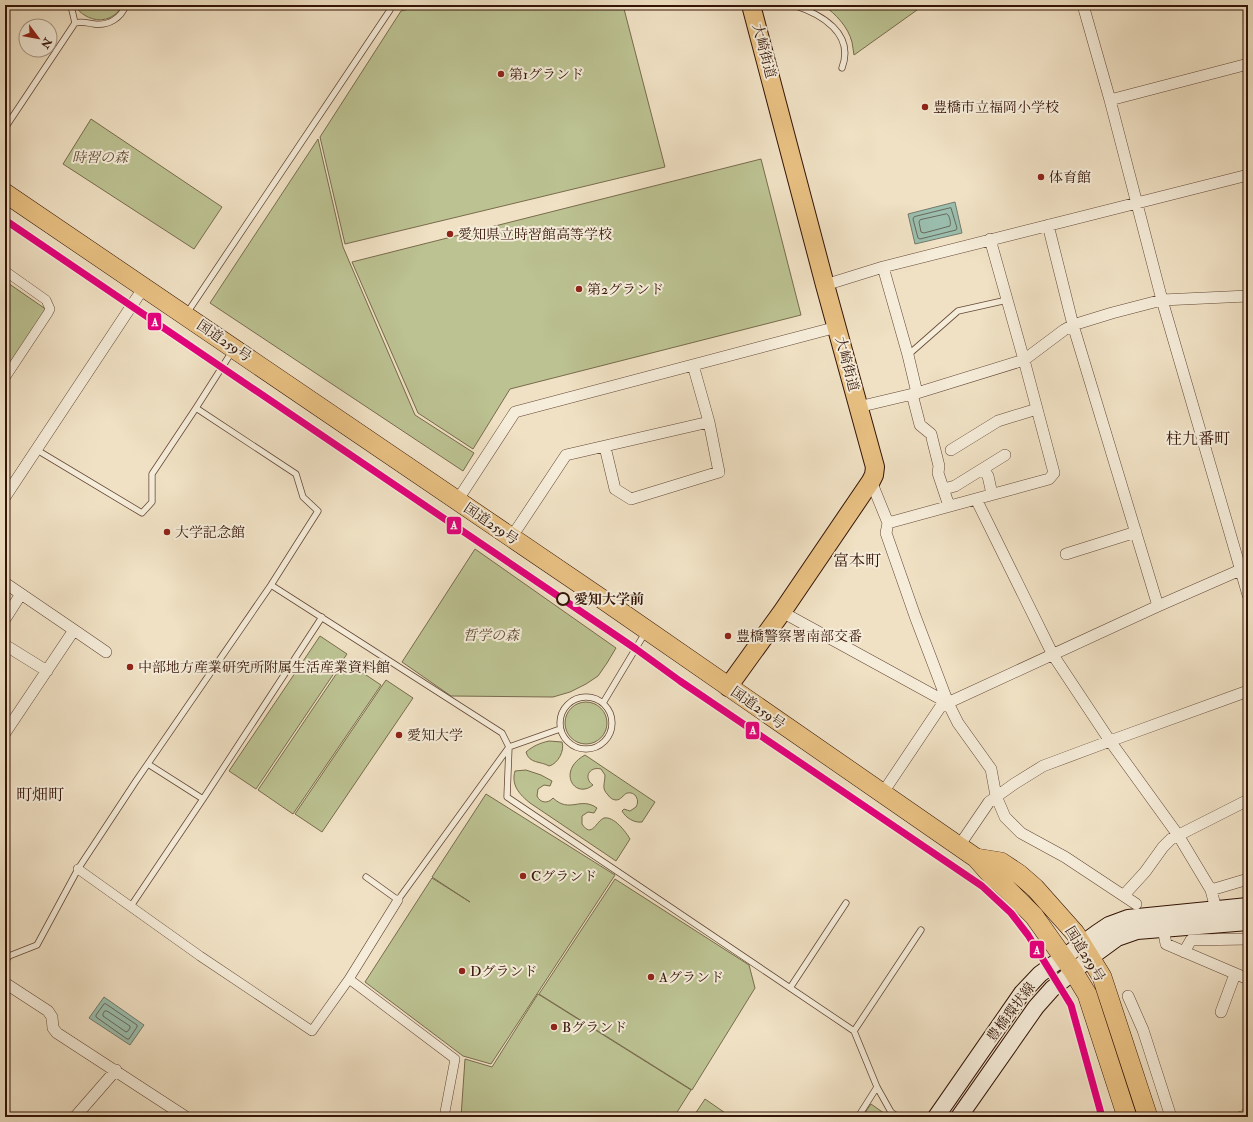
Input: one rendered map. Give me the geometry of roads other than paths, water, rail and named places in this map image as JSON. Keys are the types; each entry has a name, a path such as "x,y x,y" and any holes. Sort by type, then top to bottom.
{"highway":[{"name":"国道259号","path":"5,193 647,630 976,858 991,875 1034,916 1087,994 1127,1117"},
{"name":"国道259号","path":"976,858 1001,862 1019,874 1035,888 1075,933 1102,977 1148,1117"}],"main road":[{"name":"大崎街道","path":"728,687 782,612 871,481 874,475 875,467 836,327 753,6"},
{"name":"豊橋環状線","path":"936,1117 1022,993 1040,974 1068,964 1086,950 1109,925 1128,918 1248,906"},
{"name":"豊橋環状線","path":"1086,950 1128,933 1163,928 1248,922"},
{"name":"豊橋環状線","path":"959,1117 1036,1007 1052,989 1068,964"}],"street":[{"path":"1083,5 1110,100 1162,300 1244,568 1248,594"},
{"path":"1110,100 1248,64"},
{"path":"825,285 883,267 990,239 1248,176"},
{"path":"1048,225 1073,326 1158,606"},
{"path":"888,522 1049,479 1054,473 990,239"},
{"path":"883,267 908,355 920,425 931,434 939,466 938,473 949,506"},
{"path":"5,270 46,300 50,309 5,378"},
{"path":"5,497 144,287"},
{"path":"858,407 915,393 1024,360 1064,330 1112,312 1162,300 1248,296"},
{"path":"458,501 515,412 836,327"},
{"path":"605,447 615,489 631,499 719,472 709,422 692,365"},
{"path":"951,450 998,421 1037,409"},
{"path":"511,538 566,456 709,422"},
{"path":"944,489 955,486 1005,455"},
{"path":"983,469 988,476 992,494"},
{"path":"871,481 888,522 886,533 948,703 958,723 992,769 996,796 1005,817 1021,833 1066,857 1136,904"},
{"path":"976,499 1053,655 1110,741 1178,835 1211,890 1216,909"},
{"path":"1066,554 1136,532"},
{"path":"882,794 941,706 1244,568"},
{"path":"5,583 106,652"},
{"path":"5,619 21,594"},
{"path":"782,612 948,703"},
{"path":"5,733 74,630"},
{"path":"5,645 47,671"},
{"path":"959,846 989,802 1042,766 1248,691"},
{"path":"1124,895 1171,839 1248,800"},
{"path":"78,869 200,956 312,1031 349,979 398,900"},
{"path":"1211,890 1248,879"},
{"path":"1163,928 1166,944 1248,979"},
{"path":"1184,952 1191,940 1248,939"},
{"path":"1221,1012 1235,974"},
{"path":"349,979 455,1059 444,1117"},
{"path":"5,983 48,1011 52,1017 53,1028 57,1033 186,1117"},
{"path":"1128,996 1143,1030 1171,1117"},
{"path":"1117,1022 1138,1018"},
{"path":"74,1117 116,1070"},
{"path":"1241,1117 1245,1116 1248,1112"}],"lane":[{"path":"69,5 72,10 75,23"},
{"path":"5,128 75,23 82,21 100,24 107,23 119,16 126,5"},
{"path":"185,315 390,10 389,5"},
{"path":"793,5 823,18 832,24 838,32 844,45 845,61 842,68"},
{"path":"908,355 958,311 1007,300"},
{"path":"42,453 142,513 152,502 152,474 234,348"},
{"path":"5,962 9,956 36,945 78,869 271,585 318,511 303,497 296,474 196,408"},
{"path":"271,585 502,733 509,747 507,797 854,1031 877,1087 891,1112 898,1117"},
{"path":"131,906 322,617"},
{"path":"603,703 647,630"},
{"path":"580,697 588,697 603,703 610,712 612,724 609,735 602,743 589,749 577,748 568,742 564,738 559,724 561,714 571,701 580,697"},
{"path":"366,877 398,900 509,747 560,729"},
{"path":"148,764 203,799"},
{"path":"790,988 846,903"},
{"path":"854,1031 921,930"},
{"path":"858,1117 877,1087"}],"water":[{"path":"955,202 962,233 915,244 908,214"},
{"path":"104,997 144,1025 130,1045 89,1018"}],"place":[{"name":"第1グランド","path":"501,74"},
{"name":"豊橋市立福岡小学校","path":"925,107"},
{"name":"体育館","path":"1041,177"},
{"name":"愛知県立時習館高等学校","path":"450,234"},
{"name":"第2グランド","path":"579,289"},
{"name":"大学記念館","path":"167,532"},
{"name":"愛知大学前","path":"563,599"},
{"name":"豊橋警察署南部交番","path":"728,636"},
{"name":"中部地方産業研究所附属生活産業資料館","path":"130,667"},
{"name":"愛知大学","path":"399,735"},
{"name":"Cグランド","path":"523,876"},
{"name":"Dグランド","path":"462,971"},
{"name":"Aグランド","path":"651,977"},
{"name":"Bグランド","path":"554,1027"}],"district":[{"name":"柱九番町","path":"1198,439"},
{"name":"富本町","path":"857,561"},
{"name":"町畑町","path":"40,795"}],"park label":[{"name":"時習の森","path":"100,157"},
{"name":"哲学の森","path":"491,635"}]}
